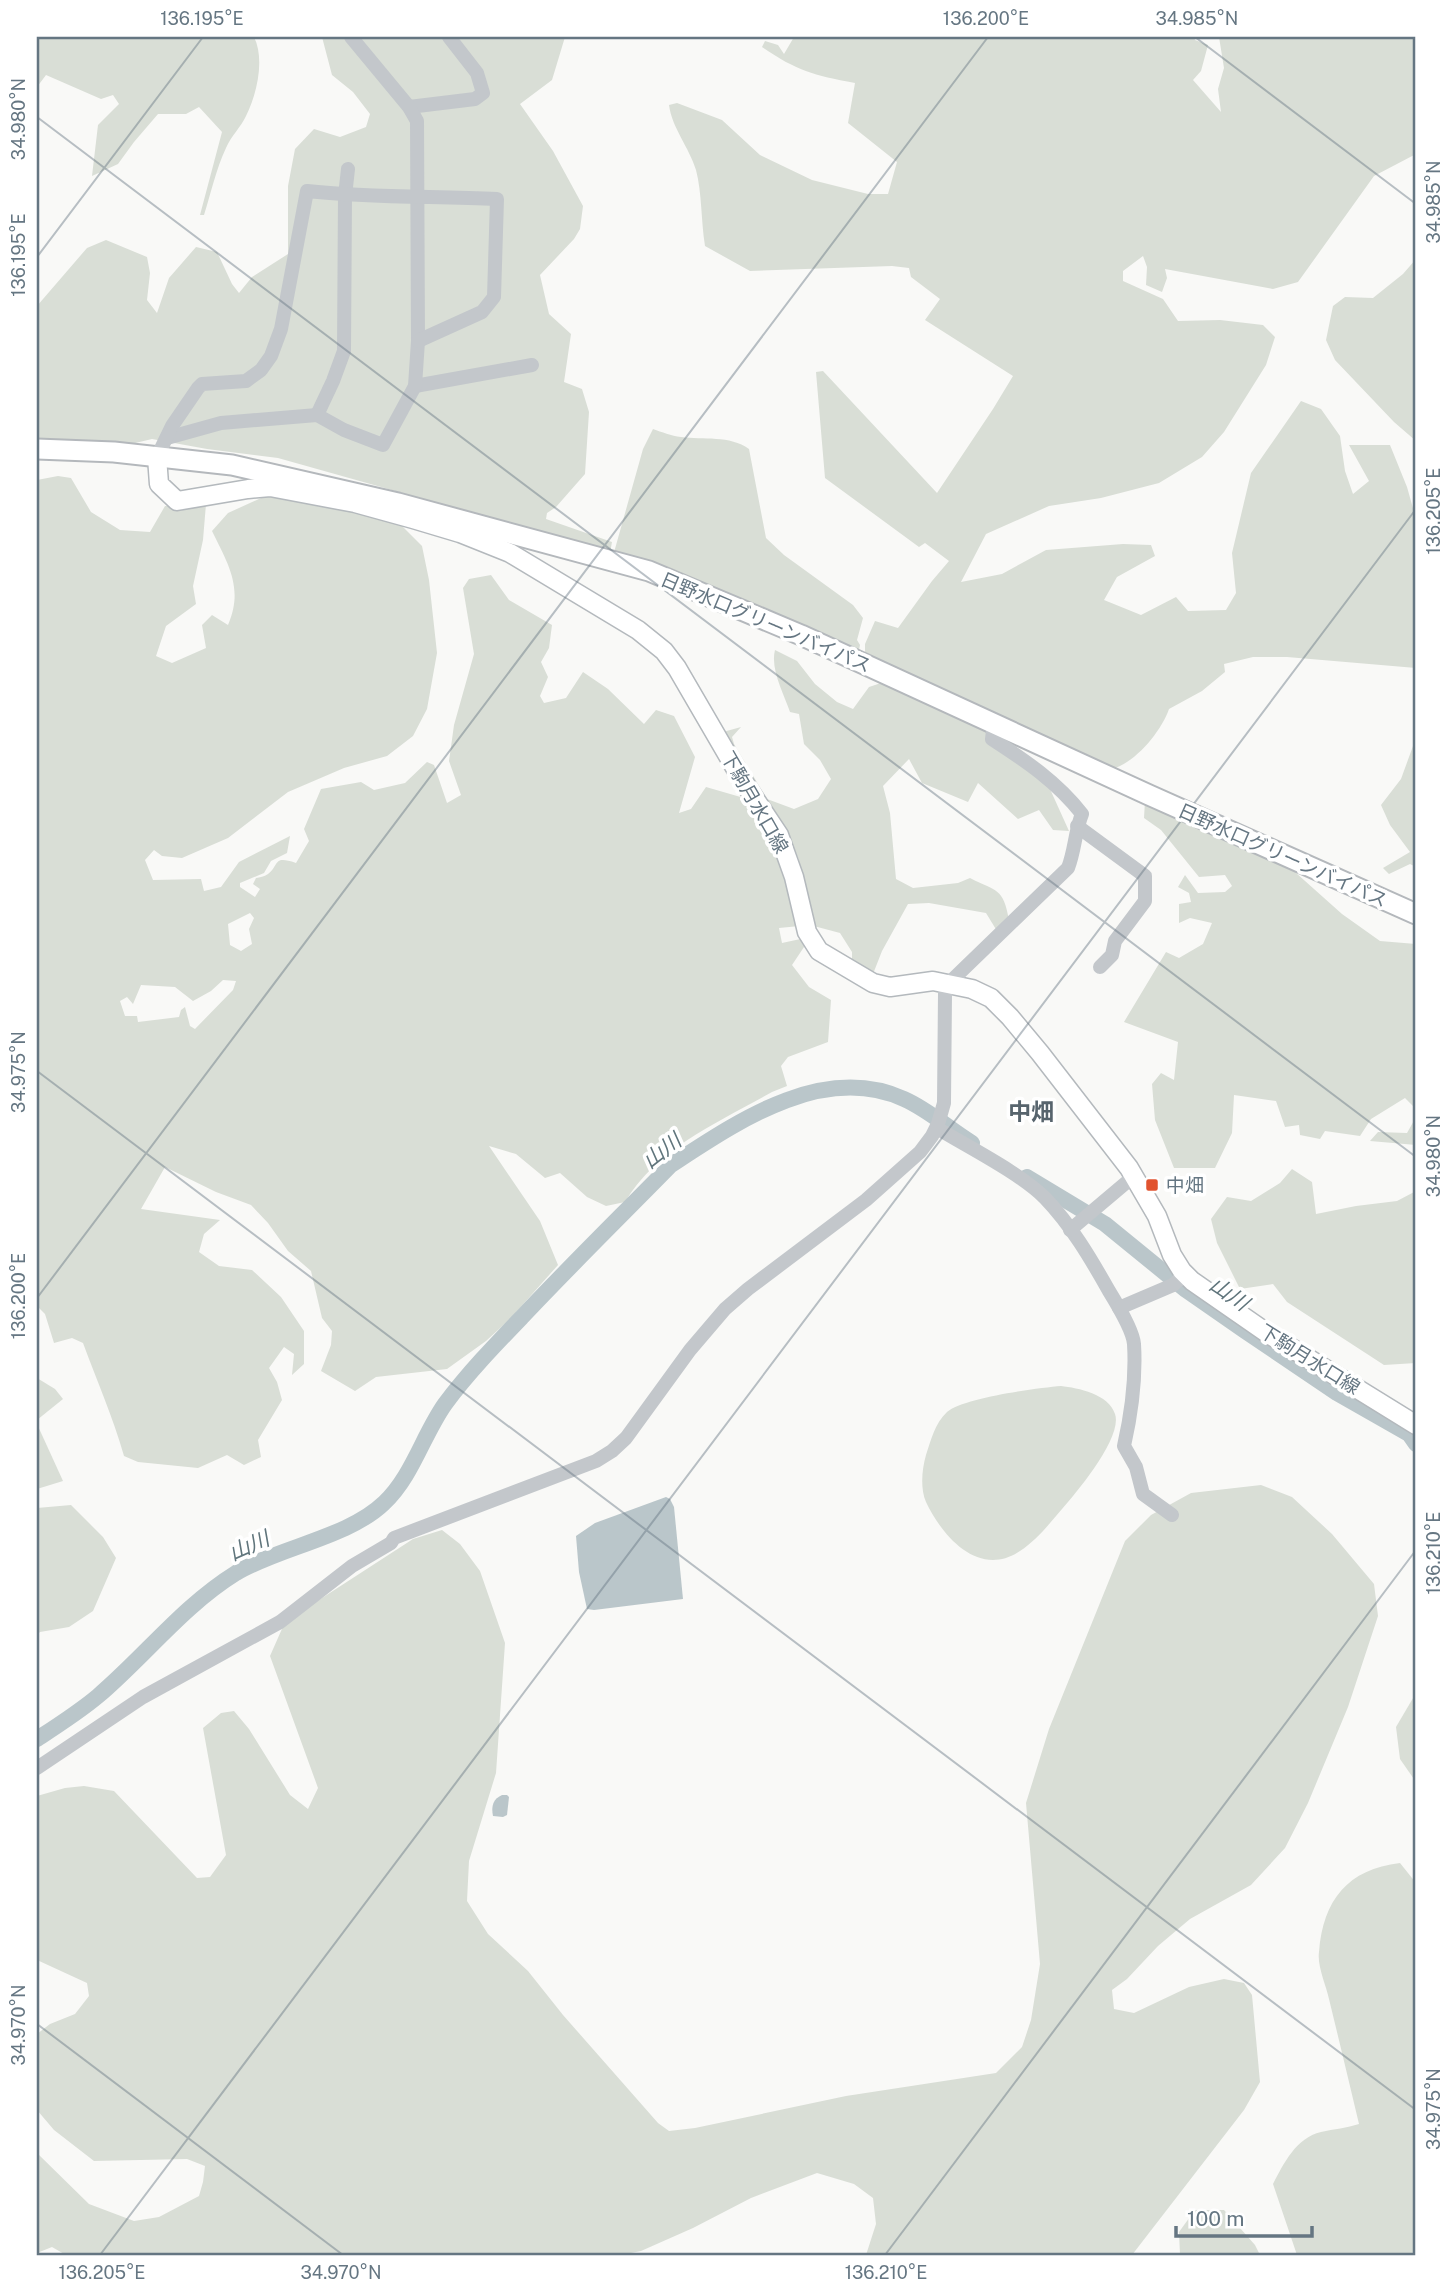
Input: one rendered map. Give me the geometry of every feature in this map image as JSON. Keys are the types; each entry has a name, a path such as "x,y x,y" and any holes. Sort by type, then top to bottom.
{"highway":[{"name":"日野水口グリーンバイパス","path":"37,449 114,452 232,465 347,490 649,571 732,604 1416,914"}],"main road":[{"path":"157,457 158,478"},
{"path":"158,478 185,460"},
{"name":"下駒月水口線","path":"158,478 159,484 177,501 270,487 355,503 460,533 510,553 638,630 664,652 677,668 779,835 794,877 807,932 819,951 873,983 890,986 933,981 972,989 991,998 1010,1017 1080,1103 1134,1175 1157,1216 1180,1278 1192,1281 1267,1333 1416,1425"}],"street":[{"path":"167,438 221,423 317,415 344,430 383,445 415,386 418,341 417,121 409,107 351,37"},
{"path":"409,107 475,99 483,93 477,73 449,37"},
{"path":"317,415 344,351 345,196 348,169"},
{"path":"157,457 172,426 202,384 246,381 261,370 271,356 281,329 307,191 345,196 417,195 497,199 494,297 482,312 418,341"},
{"path":"415,386 532,365"},
{"path":"37,1768 143,1697 280,1622 352,1566 391,1544 394,1538 596,1461 612,1451 626,1438 690,1350 725,1310 748,1289 890,1180 920,1152 939,1121 945,994 948,984 1068,868 1082,814 1070,798 1036,768 992,739 994,723"},
{"path":"1077,826 1149,874 1145,901 1115,941 1112,955 1100,967"},
{"path":"939,1121 1044,1197 1097,1269 1134,1341 1129,1421 1124,1446 1136,1467 1143,1494 1172,1515"},
{"path":"1070,1230 1134,1175"},
{"path":"1119,1308 1180,1278"}],"shaded area":[{"path":"37,37 254,37 259,66 253,97 244,120 222,156 204,215 200,215 222,132 199,107 186,114 158,114 118,164 92,176 98,125 119,104 113,95 101,99 46,75 37,87"},
{"path":"322,37 565,37 552,80 520,104 553,151 583,206 580,229 574,239 540,275 549,314 571,334 564,382 582,389 589,412 585,474 556,507 547,513 546,519 612,542 610,553 278,458 152,439 131,444 37,442 37,306 87,248 106,240 147,257 150,273 147,300 157,313 169,278 196,247 217,252 239,293 252,277 288,254 288,186 295,149 314,129 340,137 366,127 370,114 353,92 332,75"},
{"path":"794,37 1194,37 1195,40 1208,45 1201,71 1193,80 1221,112 1218,89 1224,68 1219,37 1416,37 1416,154 1374,176 1298,282 1273,289 1165,269 1167,278 1162,292 1146,285 1147,267 1143,256 1123,271 1123,281 1163,299 1178,321 1220,320 1263,325 1275,337 1266,365 1224,432 1202,457 1159,483 1101,498 1049,506 986,534 961,582 1002,574 1046,550 1123,544 1151,545 1155,556 1117,577 1104,600 1141,615 1176,597 1188,611 1226,610 1236,593 1232,553 1251,473 1301,401 1321,409 1340,436 1345,471 1353,494 1369,481 1349,445 1390,445 1407,487 1416,519 1416,668 1287,657 1253,657 1224,664 1225,672 1202,691 1169,709 1160,727 1146,745 1121,766 1112,769 865,657 865,644 875,621 898,628 949,561 925,543 919,547 825,478 816,372 823,371 937,493 1013,376 925,320 940,299 911,277 909,268 892,266 750,271 705,246 696,170 669,105 677,103 722,120 760,155 812,180 868,194 888,194 897,162 848,123 855,83 806,71 785,62 762,47 765,41 778,45 784,54"},
{"path":"1416,259 1416,441 1394,422 1335,360 1326,340 1333,306 1345,297 1373,298 1403,274"},
{"path":"653,429 677,436 725,440 749,449 766,538 784,555 853,605 863,618 857,640 860,645 858,655 613,556 643,449"},
{"path":"58,476 71,478 91,512 120,530 150,532 165,506 206,504 203,540 193,586 196,604 166,626 156,656 172,663 206,648 202,625 212,615 228,625 233,612 232,576 212,531 228,513 272,493 394,518 422,546 429,580 437,653 427,709 413,736 387,756 344,768 288,792 228,838 182,858 162,856 154,850 145,860 153,880 201,879 204,891 221,887 239,862 290,836 287,853 271,861 264,873 240,883 240,887 255,897 260,889 253,884 256,878 268,874 280,861 296,863 309,841 304,829 321,789 361,782 374,790 405,783 427,762 434,765 447,803 461,795 449,761 454,725 474,654 463,588 469,579 491,575 509,600 552,625 549,648 541,662 548,677 540,696 544,703 566,698 583,672 608,689 644,724 656,710 674,716 695,757 679,813 691,809 706,787 744,798 798,863 792,843 780,830 723,732 741,727 732,737 734,744 767,799 794,809 818,799 831,779 820,760 804,744 799,714 790,712 774,665 775,650 797,661 815,684 837,702 853,709 869,687 887,681 973,716 1045,778 1069,831 1053,830 1039,810 1018,819 978,783 968,802 922,783 909,759 883,786 890,813 896,879 913,888 958,883 970,878 1001,896 1009,920 997,931 986,913 929,903 908,904 882,951 873,974 852,962 852,952 840,933 810,925 779,928 782,943 805,938 806,944 792,965 809,987 831,1000 828,1042 788,1057 781,1066 787,1086 711,1126 672,1151 638,1183 625,1202 606,1206 587,1197 560,1173 545,1178 516,1154 489,1146 540,1221 558,1265 510,1319 486,1341 447,1369 376,1377 355,1391 321,1371 331,1345 332,1331 322,1318 311,1271 288,1251 251,1205 216,1192 165,1167 141,1209 220,1220 204,1234 199,1252 219,1266 252,1270 281,1297 304,1331 304,1364 292,1375 294,1354 284,1347 269,1368 277,1382 282,1400 258,1440 261,1457 244,1465 227,1455 198,1468 138,1462 124,1456 83,1343 72,1338 54,1343 45,1314 37,1306 37,480","holes":["250,913 254,918 249,929 252,944 241,951 230,945 228,924","223,980 236,981 233,990 195,1029 190,1026 185,1007 179,1017 138,1022 137,1016 125,1016 120,1001 127,997 133,1004 141,985 175,987 193,1001 211,991"]},
{"path":"1413,746 1416,746 1416,867 1410,864 1389,874 1383,868 1410,852 1390,825 1381,805 1401,779"},
{"path":"1145,801 1286,864 1342,914 1380,941 1416,944 1416,1109 1405,1098 1371,1119 1360,1136 1325,1131 1320,1139 1300,1135 1299,1125 1285,1127 1276,1101 1234,1095 1232,1133 1215,1168 1174,1168 1155,1120 1152,1084 1161,1073 1174,1080 1178,1042 1124,1022 1166,952 1179,958 1203,944 1212,923 1190,918 1179,923 1179,904 1191,902 1189,893 1178,887 1185,875 1198,893 1225,892 1232,886 1225,875 1199,877 1161,830 1144,818"},
{"path":"1416,1117 1416,1145 1370,1141 1378,1132 1407,1133"},
{"path":"1292,1169 1312,1182 1316,1214 1397,1201 1416,1191 1416,1363 1384,1365 1287,1302 1273,1284 1240,1289 1217,1243 1211,1219 1227,1197 1251,1201 1280,1183"},
{"path":"37,1378 55,1389 63,1399 37,1420"},
{"path":"1061,1386 1092,1393 1112,1407 1116,1424 1106,1450 1078,1490 1032,1542 1005,1558 990,1560 976,1557 952,1540 933,1515 924,1497 923,1466 936,1426 947,1412 968,1402 1001,1394"},
{"path":"37,1424 63,1481 37,1489"},
{"path":"1261,1485 1292,1497 1332,1534 1374,1584 1378,1616 1348,1707 1308,1803 1285,1848 1251,1885 1190,1919 1112,1990 1114,2009 1134,2013 1189,1987 1224,1979 1244,1983 1252,1995 1260,2082 1244,2110 1132,2255 866,2255 876,2224 873,2198 854,2184 817,2173 751,2198 641,2251 621,2255 66,2255 52,2247 37,2253 37,2153 89,2204 134,2221 159,2217 199,2196 205,2166 187,2159 94,2161 54,2130 37,2110 37,2034 50,2024 75,2014 89,1996 87,1983 37,1960 37,1796 84,1786 114,1791 197,1878 210,1877 226,1855 203,1728 221,1713 234,1711 249,1729 290,1795 308,1809 318,1788 270,1656 285,1622 413,1539 442,1530 460,1544 480,1571 505,1643 496,1773 469,1861 467,1901 488,1934 528,1971 658,2123 669,2131 695,2128 846,2096 996,2073 1022,2047 1031,2020 1040,1964 1026,1803 1049,1729 1125,1541 1151,1515 1191,1493"},
{"path":"666,1497 674,1507 683,1599 587,1609 579,1572 576,1536 595,1523"},
{"path":"71,1505 103,1537 116,1558 93,1611 69,1627 40,1632 37,1635 37,1508"},
{"path":"1416,1693 1416,1782 1400,1759 1396,1727"},
{"path":"502,1795 509,1797 507,1815 493,1816 493,1803"},
{"path":"1400,1863 1416,1883 1416,2255 1297,2255 1273,2184 1292,2152 1304,2140 1321,2132 1359,2124 1319,1963 1321,1933 1333,1903 1353,1880 1382,1866"},
{"path":"1195,2210 1224,2210 1255,2245 1260,2255 1180,2255 1179,2232"}],"waterway":[{"name":"山川","path":"37,1739 98,1696 181,1616 236,1573 352,1525 384,1503 402,1481 445,1404 473,1370 671,1165 697,1148 752,1115 782,1102 812,1092 843,1088 873,1089 904,1099 972,1143"},
{"name":"山川","path":"1027,1177 1105,1224 1186,1290 1337,1393 1409,1434 1416,1444"}],"place":[{"name":"中畑","path":"1152,1185"}],"district":[{"name":"中畑","path":"1031,1112"}]}
